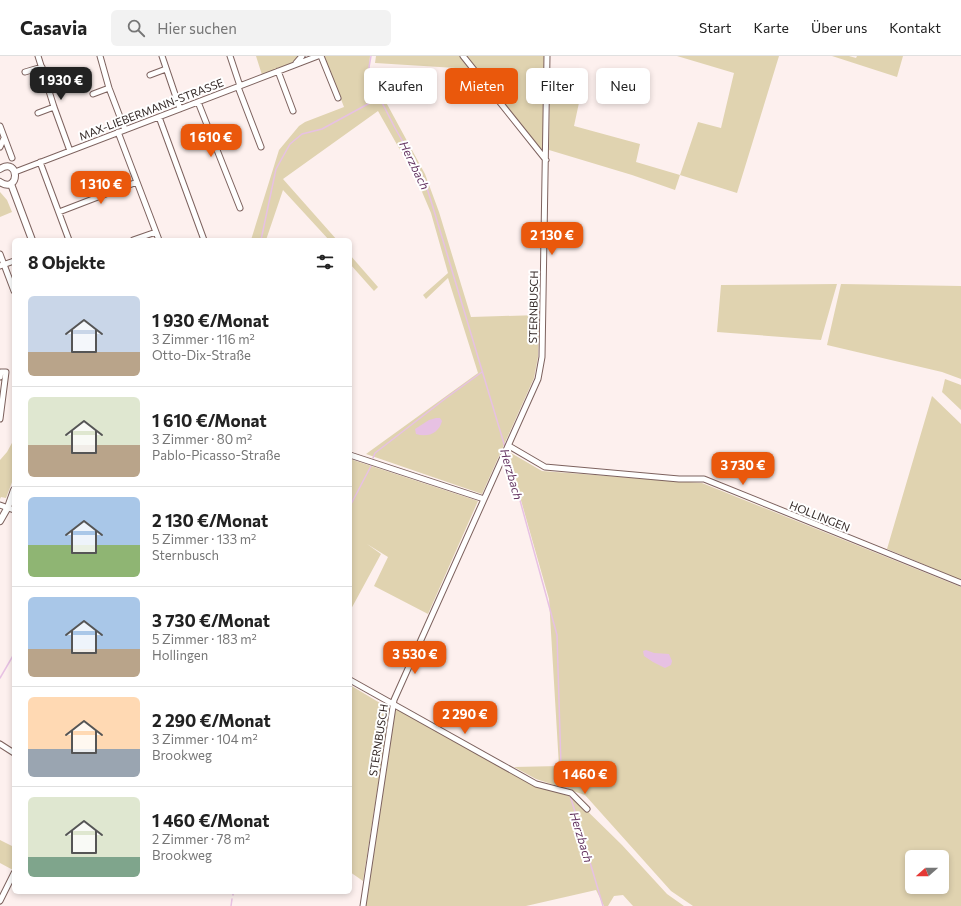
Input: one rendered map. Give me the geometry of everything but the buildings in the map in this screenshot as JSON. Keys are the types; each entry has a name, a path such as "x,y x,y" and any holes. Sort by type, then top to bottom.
{"street":[{"path":"38,56 54,107 70,150"},
{"path":"100,56 109,88 125,130"},
{"path":"162,56 180,109"},
{"path":"230,56 261,147"},
{"name":"MAX-LIEBERMANN-STRASSE","path":"294,65 302,56"},
{"path":"319,56 338,98"},
{"name":"MAX-LIEBERMANN-STRASSE","path":"15,172 319,56"},
{"path":"463,56 546,160"},
{"name":"STERNBUSCH","path":"364,906 393,705 538,379 542,357 547,56"},
{"path":"25,72 42,67"},
{"path":"150,75 166,69"},
{"path":"278,71 293,111"},
{"path":"93,94 109,88"},
{"path":"198,102 240,208"},
{"path":"38,113 54,107"},
{"path":"159,117 203,238"},
{"path":"0,126 12,158"},
{"path":"118,132 158,238"},
{"path":"0,147 4,138"},
{"path":"40,162 68,238"},
{"path":"0,182 4,185 11,184 15,178 15,172 11,168 1,166"},
{"path":"59,212 137,182"},
{"path":"11,184 31,238"},
{"path":"139,238 156,232"},
{"path":"0,254 2,265 12,287"},
{"path":"2,265 12,261"},
{"path":"0,377 1,372 6,372 2,388 0,420"},
{"name":"HOLLINGEN","path":"508,446 545,467 679,479 704,479 961,583"},
{"path":"352,456 484,499"},
{"path":"0,505 11,508 0,521"},
{"path":"352,681 536,784 569,793 587,809"},
{"path":"0,744 12,752"},
{"path":"0,901 12,878"}],"shaded area":[{"path":"256,56 299,56 291,64 262,75"},
{"path":"324,56 370,56 369,68 364,68 364,104 387,104 425,174 439,212 471,317 539,315 538,357 534,378 482,494 366,454 478,373 448,278 426,299 423,295 448,273 431,213 417,180 378,111 283,179 335,238 327,238 283,190 267,238 252,238 279,150 299,126 305,122 344,107"},
{"path":"376,56 460,56 471,68 456,68 375,63"},
{"path":"466,56 544,56 544,68 526,68 526,104 544,104 543,152 504,104 518,104 518,68 476,68"},
{"path":"677,56 779,56 737,193 680,175 698,122 721,128 734,73"},
{"path":"832,56 849,56 856,58 857,56 903,56 897,77"},
{"path":"550,104 579,104 574,126 640,144 636,162 680,175 675,190 632,175 549,150"},
{"path":"0,192 7,200 12,212 0,217"},
{"path":"352,257 378,287 374,291 352,266"},
{"path":"837,284 821,340 717,332 721,285"},
{"path":"841,284 961,286 961,379 942,372 827,345"},
{"path":"945,379 961,385 961,410 942,392"},
{"path":"932,396 961,424 961,580 887,549"},
{"path":"440,418 442,421 441,425 436,431 429,435 416,434 415,429 429,420"},
{"path":"12,443 12,482 6,498 1,497 0,499 0,460"},
{"path":"511,453 542,471 702,483 961,587 961,906 693,906 671,891 585,795 536,779 514,767 559,766 549,599 509,458"},
{"path":"352,460 478,501 428,614 374,586 388,557 367,544 381,554 352,607"},
{"path":"646,650 654,653 669,654 672,661 671,665 665,668 653,662 644,656 643,651"},
{"path":"352,686 390,709 363,881 352,873"},
{"path":"397,709 550,789 574,798 622,845 667,894 684,906 633,906 623,895 614,896 608,906 604,906 596,890 526,906 366,906 395,713"},
{"path":"0,840 12,846 12,869 0,863"}],"waterway":[{"name":"Herzbach","path":"371,56 369,67 372,83 395,128 424,179 505,447"},
{"path":"261,238 276,169 290,144 302,134 322,129 368,104"},
{"path":"373,458 375,453 482,372"},
{"name":"Herzbach","path":"507,453 557,635 561,767 568,791"},
{"path":"352,502 371,466"},
{"path":"0,678 12,657"},
{"name":"Herzbach","path":"570,795 603,906"},
{"path":"231,906 232,899"}]}
